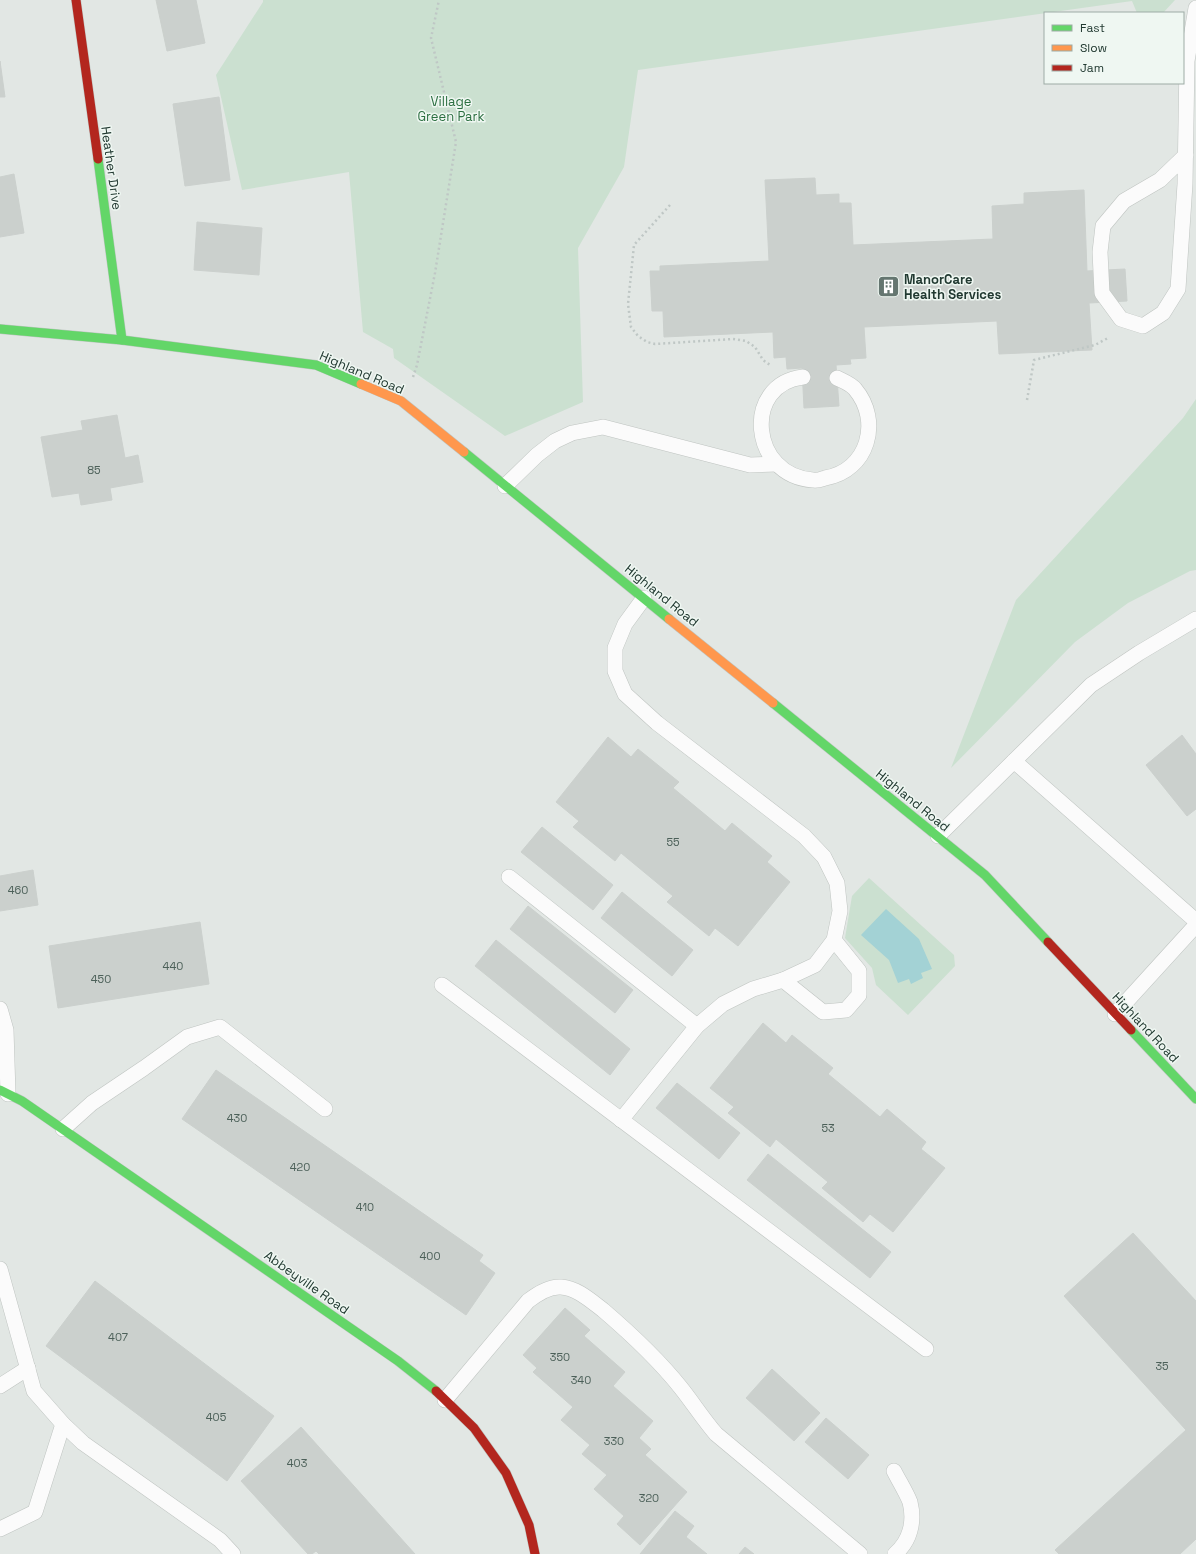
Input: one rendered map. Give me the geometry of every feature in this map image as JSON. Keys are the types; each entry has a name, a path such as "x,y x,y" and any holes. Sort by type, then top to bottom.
{"street":[{"name":"Heather Drive","path":"76,0 122,340"},
{"name":"Highland Road","path":"0,329 122,340 316,365 403,403 985,875 1196,1099"},
{"name":"Abbeyville Road","path":"4,1092 63,1129 398,1360 445,1400 474,1428 506,1473 529,1524 535,1554"}],"lane":[{"path":"1186,155 1160,180 1124,201 1103,226 1100,252 1102,293 1121,319 1129,322 1143,326 1164,314 1178,289 1186,155 1188,61 1196,8"},
{"path":"799,377 777,386 765,404 760,425 764,446 776,464 793,476 814,480 835,477 853,466 865,448 870,427 866,406 854,388 837,378"},
{"path":"505,486 537,455 555,441 572,433 602,427 750,465 776,464"},
{"path":"621,1120 697,1026 722,1004 753,989 784,980 815,965 834,940 840,911 838,883 824,857 804,836 657,723 625,694 615,671 614,648 625,624 644,598"},
{"path":"938,836 1091,685 1139,653 1196,619"},
{"path":"1014,761 1196,921"},
{"path":"509,877 697,1026"},
{"path":"1116,1014 1196,925"},
{"path":"784,980 823,1012 846,1010 859,995 859,971 834,940"},
{"path":"442,985 926,1349"},
{"path":"0,1009 6,1030 4,1092"},
{"path":"63,1129 92,1103 188,1037 220,1028 325,1109"},
{"path":"0,1269 34,1391 63,1424 83,1443 220,1540 233,1554"},
{"path":"445,1400 528,1301 548,1289 560,1287 572,1289 589,1299 633,1335 676,1382 704,1421 716,1434 860,1554"},
{"path":"0,1386 28,1368"},
{"path":"0,1529 35,1512 63,1424"},
{"path":"894,1471 910,1502 912,1518 910,1536 903,1547 895,1554"}],"path":[{"path":"403,403 417,365 435,273 456,142 431,38 440,0"},
{"path":"670,205 634,245 628,304 631,327 638,336 647,342 655,344 733,339 746,341 755,347 763,360 799,377"},
{"path":"1027,400 1034,360 1095,345 1112,335 1129,322"}],"green space":[{"name":"Village Green Park","path":"263,0 1175,0 1164,12 1137,12 1132,1 1044,12 1044,13 638,70 624,167 578,248 583,402 505,436 394,358 393,349 363,332 349,172 242,190 216,75"},
{"path":"1196,399 1196,570 1190,571 1128,603 1075,642 951,768 1016,600 1183,418"},
{"path":"869,878 954,955 955,966 908,1015 876,985 872,968 845,938 852,896"}],"water":[{"path":"886,909 919,939 932,969 921,973 923,978 911,984 909,979 898,983 889,960 861,935"}],"building":[{"path":"156,0 196,0 205,43 167,51"},
{"path":"0,61 5,97 0,97"},
{"path":"219,97 230,180 185,186 173,104"},
{"path":"14,174 24,233 0,237 0,177"},
{"name":"ManorCare Health Services","path":"815,178 816,195 839,194 839,203 851,203 853,245 993,239 992,206 1024,204 1024,193 1084,190 1087,271 1125,269 1127,301 1089,303 1092,350 999,354 997,321 864,327 866,358 850,359 851,364 836,365 839,406 804,408 802,368 787,369 786,357 774,358 773,332 664,337 663,311 652,311 650,271 660,271 660,266 769,261 765,180"},
{"path":"197,222 262,228 259,275 194,270"},
{"path":"117,415 125,458 138,455 143,482 110,488 112,500 81,505 79,493 52,497 41,437 83,430 81,421"},
{"path":"1182,735 1196,754 1196,809 1187,816 1146,765"},
{"path":"608,737 631,757 638,749 679,782 673,788 725,831 732,823 772,856 767,862 790,882 738,946 715,928 709,936 667,902 673,896 621,853 615,861 573,827 579,821 556,802"},
{"path":"542,827 613,885 593,910 521,852"},
{"path":"33,870 38,905 0,911 0,876"},
{"path":"622,892 693,950 672,976 601,918"},
{"path":"528,906 633,990 615,1013 510,929"},
{"path":"200,922 209,984 58,1008 49,946"},
{"path":"496,940 630,1049 610,1075 475,966"},
{"path":"763,1023 786,1043 792,1035 833,1068 828,1074 880,1117 887,1109 926,1142 921,1149 945,1168 893,1232 870,1214 863,1222 822,1188 828,1182 776,1139 770,1147 728,1113 734,1107 710,1088"},
{"path":"216,1070 483,1255 479,1261 495,1273 466,1315 182,1119"},
{"path":"677,1083 740,1133 719,1159 656,1108"},
{"path":"768,1154 891,1252 870,1278 747,1180"},
{"path":"1133,1233 1196,1301 1196,1539 1180,1554 1059,1554 1055,1550 1186,1430 1064,1296"},
{"path":"95,1281 274,1416 227,1481 46,1346"},
{"path":"565,1308 590,1330 584,1336 625,1372 613,1386 653,1421 639,1438 651,1449 645,1455 687,1492 640,1545 617,1524 624,1516 594,1489 607,1475 582,1454 590,1445 561,1420 573,1407 533,1372 537,1368 523,1355"},
{"path":"772,1369 820,1413 794,1441 746,1398"},
{"path":"826,1418 869,1455 848,1479 805,1442"},
{"path":"301,1427 415,1554 319,1554 316,1551 312,1554 308,1554 241,1481"},
{"path":"675,1511 694,1526 686,1537 707,1554 640,1554"},
{"path":"745,1547 754,1554 739,1554"}],"traffic: fast":[{"path":"98,159 122,340"},
{"path":"0,329 122,340 316,365 361,384"},
{"path":"464,452 669,619"},
{"path":"773,703 985,875 1048,942"},
{"path":"1131,1030 1196,1099"},
{"path":"0,1090 22,1101 398,1361 436,1391"}],"traffic: slow":[{"path":"361,384 401,401 464,452"},
{"path":"669,619 773,703"}],"traffic: jam":[{"path":"76,0 98,159"},
{"path":"1048,942 1131,1030"},
{"path":"436,1391 474,1428 506,1473 529,1525 535,1554"}],"place":[{"name":"ManorCare Health Services","path":"888,286"}]}
